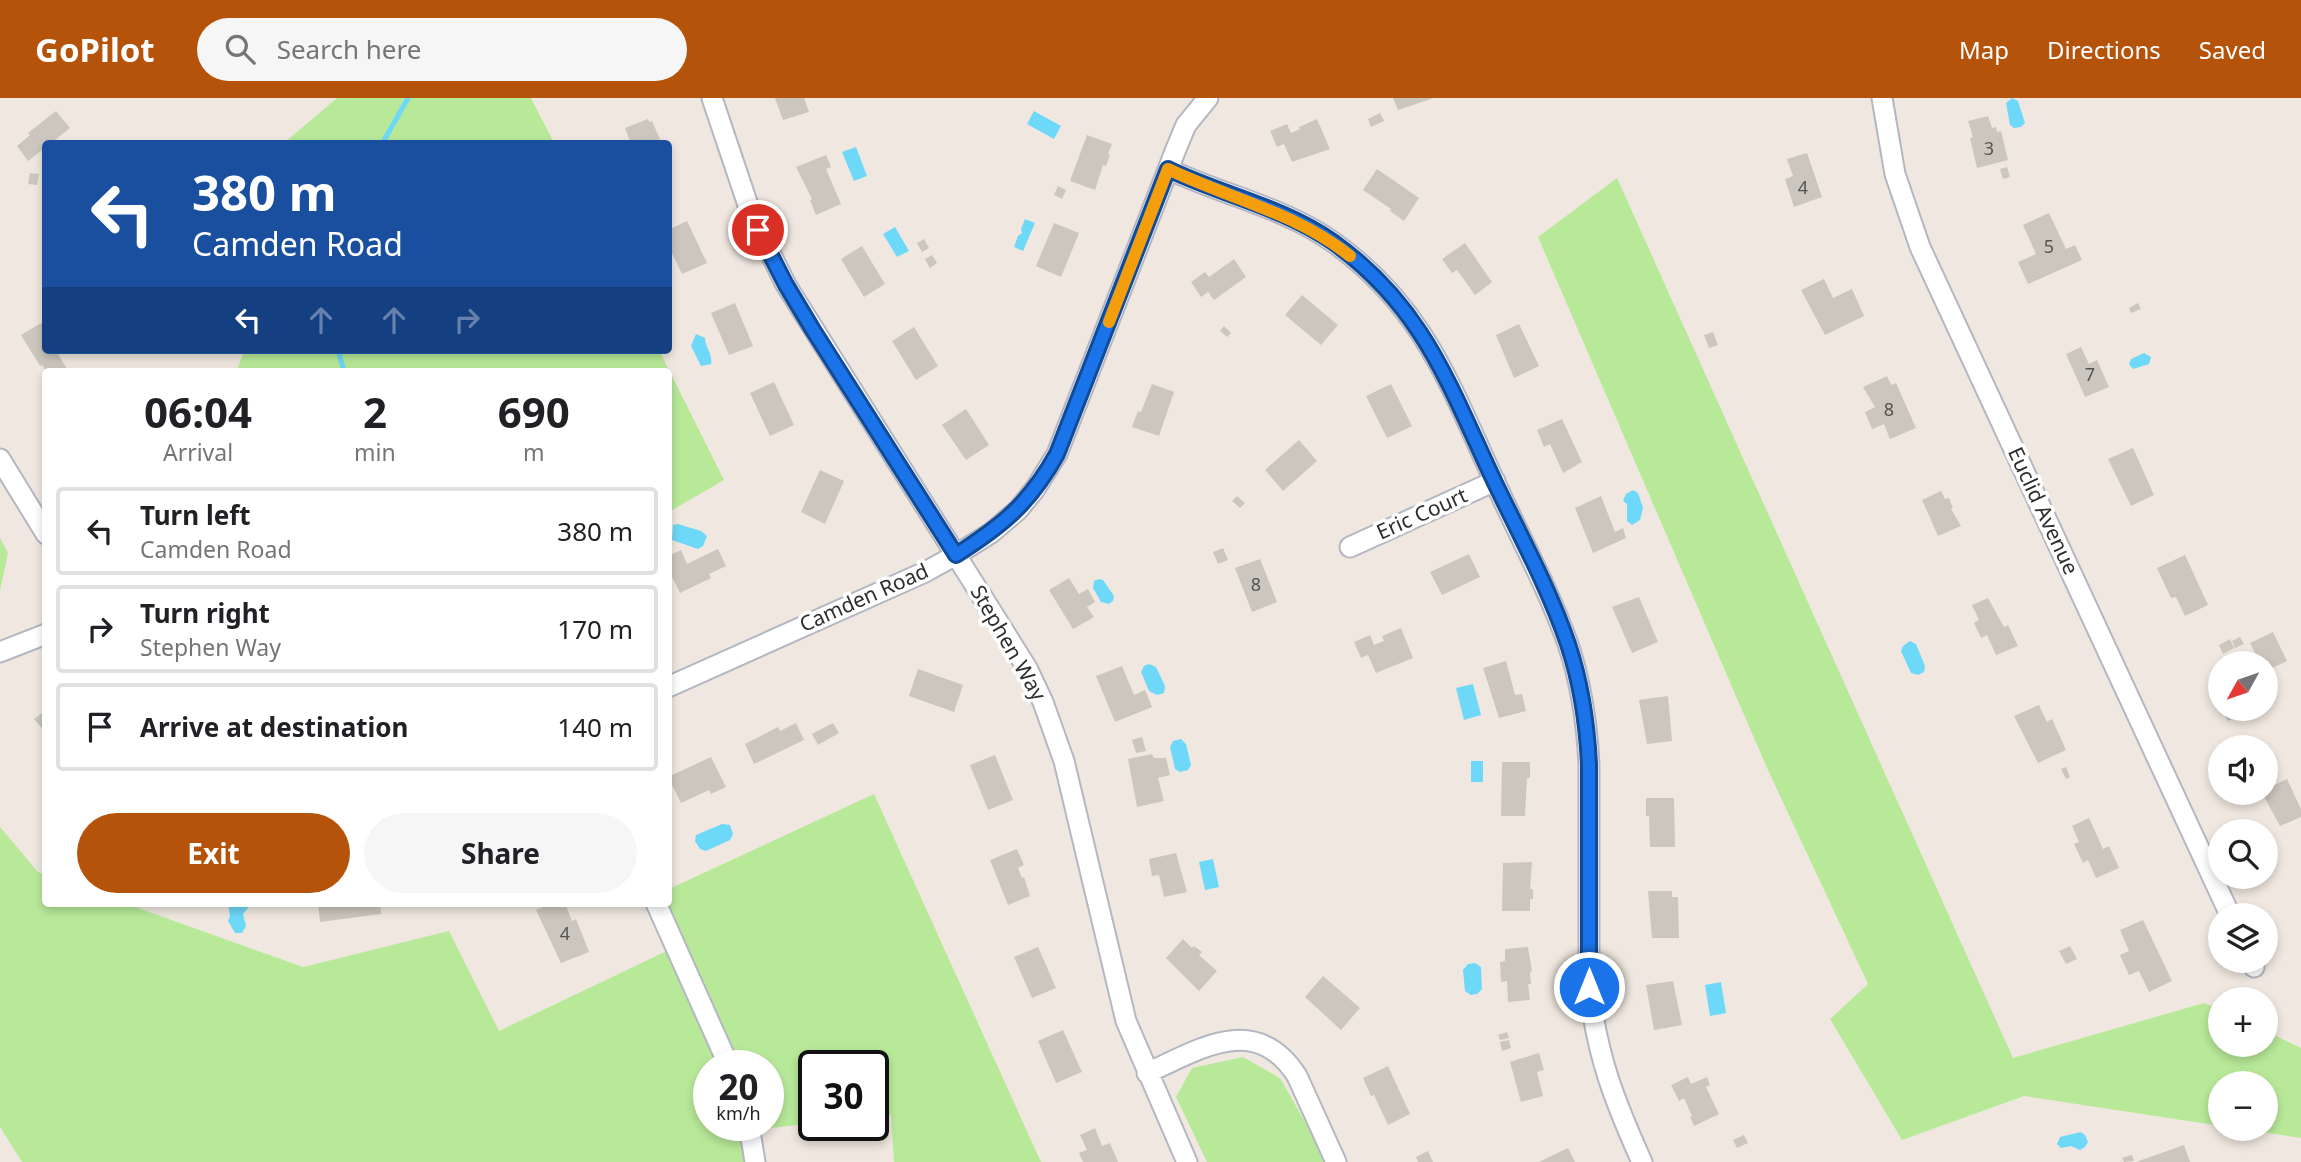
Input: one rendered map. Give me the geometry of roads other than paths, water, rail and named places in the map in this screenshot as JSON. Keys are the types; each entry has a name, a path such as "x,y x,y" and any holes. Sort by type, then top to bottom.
{"street":[{"name":"Stephen Way","path":"712,98 751,214 781,276 1027,668 1043,702 1064,761 1126,1021 1187,1162"},
{"name":"Camden Road","path":"672,685 925,572 991,533 1018,510 1057,454 1186,125 1208,98"},
{"name":"Euclid Avenue","path":"1882,98 1895,174 1920,247 2224,903"},
{"path":"1168,169 1292,219 1332,241 1396,299 1437,358 1551,602 1568,646 1580,690 1587,729 1589,764 1589,987 1592,1020 1601,1060 1614,1097 1642,1162"},
{"path":"0,459 42,527"},
{"name":"Eric Court","path":"1350,547 1494,481"},
{"path":"0,652 42,636"},
{"path":"658,907 722,1050"},
{"path":"1147,1073 1211,1045 1232,1039 1263,1044 1283,1058 1297,1076 1336,1162"},
{"path":"752,1141 755,1162"}],"water":[{"path":"2012,98 2018,101 2025,123 2021,127 2014,128 2010,125 2006,103"},
{"path":"1034,111 1061,126 1054,139 1027,124"},
{"path":"856,147 867,176 854,181 842,152"},
{"path":"1025,219 1035,223 1023,251 1014,247 1022,233"},
{"path":"895,227 909,251 897,257 883,234"},
{"path":"696,334 705,338 711,364 701,366 691,346"},
{"path":"2144,353 2151,357 2149,364 2133,369 2129,364 2131,359"},
{"path":"1633,490 1638,493 1643,508 1640,520 1632,525 1627,521 1627,504 1623,501 1626,494"},
{"path":"673,525 701,531 707,536 703,546 698,549 672,540"},
{"path":"1103,580 1114,596 1109,604 1101,602 1093,588 1094,581"},
{"path":"1910,641 1916,644 1925,666 1924,672 1918,675 1911,673 1901,651"},
{"path":"1149,664 1156,667 1165,686 1164,693 1157,695 1149,691 1141,672 1144,666"},
{"path":"1473,684 1481,715 1464,720 1456,688"},
{"path":"1181,739 1186,744 1191,765 1188,770 1180,772 1175,769 1170,747 1173,741"},
{"path":"1471,761 1483,761 1483,782 1471,782"},
{"path":"722,824 730,825 733,834 730,840 706,851 700,849 695,841 696,835"},
{"path":"1213,859 1219,887 1205,890 1199,862"},
{"path":"229,907 248,907 243,914 246,926 242,933 235,933 228,921"},
{"path":"1475,963 1481,967 1482,989 1471,995 1465,991 1463,970 1468,964"},
{"path":"1721,982 1726,1013 1710,1016 1705,985"},
{"path":"2081,1132 2088,1142 2080,1150 2071,1146 2061,1148 2057,1144 2060,1137"}],"waterway":[{"path":"384,140 408,98"},
{"path":"339,354 343,368"}]}
